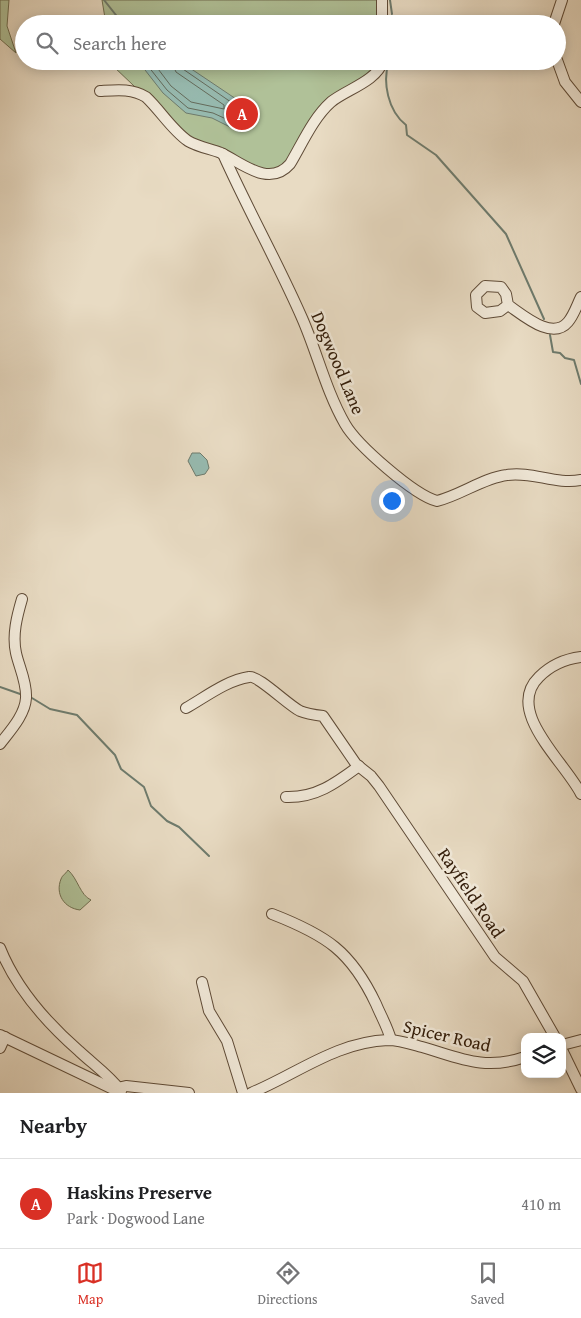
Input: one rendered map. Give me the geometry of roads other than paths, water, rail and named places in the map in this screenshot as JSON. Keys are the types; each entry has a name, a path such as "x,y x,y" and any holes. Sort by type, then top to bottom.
{"street":[{"path":"382,0 382,15"},
{"path":"557,15 562,0"},
{"path":"100,91 128,90 139,92 188,141 223,154 247,168 265,174 285,169 323,111 334,100 375,74 377,70"},
{"path":"561,70 565,82 581,102"},
{"name":"Dogwood Lane","path":"223,154 286,282 345,424 368,452 417,489 437,501 507,475 522,475 558,482 581,480"},
{"path":"234,179 247,168"},
{"path":"508,306 544,327 554,329 568,322 581,297"},
{"path":"0,744 16,724 26,698 25,684 15,651 16,622 22,599"},
{"path":"581,657 560,663 540,676 531,688 528,703 530,716 535,728 571,776 581,794"},
{"name":"Rayfield Road","path":"186,708 234,682 250,676 258,678 286,702 302,712 323,716 359,766 372,776 415,842 435,865 495,957 523,981 553,1033"},
{"path":"286,797 304,797 317,793 359,766"},
{"path":"272,914 320,936 341,951 367,985 391,1040"},
{"path":"0,948 12,976 27,995 68,1041 108,1075 121,1090"},
{"path":"202,982 209,1011 227,1041 243,1093"},
{"path":"0,1048 3,1036 113,1089 121,1090 126,1086 189,1093"},
{"name":"Spicer Road","path":"251,1093 265,1090 333,1052 366,1043 391,1040 477,1063 498,1064 521,1058"},
{"path":"566,1044 581,1040"},
{"path":"566,1058 581,1089"}],"water":[{"path":"145,70 193,70 245,105 252,114 248,124 238,131 212,118 186,113 163,93"},
{"path":"192,453 200,453 207,460 209,468 205,474 196,476 188,461"}],"waterway":[{"path":"104,0 116,15"},
{"path":"390,0 392,14"},
{"path":"387,70 388,96 395,112 406,125 407,135 436,155 506,234 544,319"},
{"path":"550,335 553,352 560,353 565,358 574,360 581,384"},
{"path":"0,687 23,695"},
{"path":"32,698 50,709 77,715 115,755 121,769 144,787 151,806 167,821 179,827 209,856"}],"place":[{"name":"Haskins Preserve","path":"242,114"}]}
